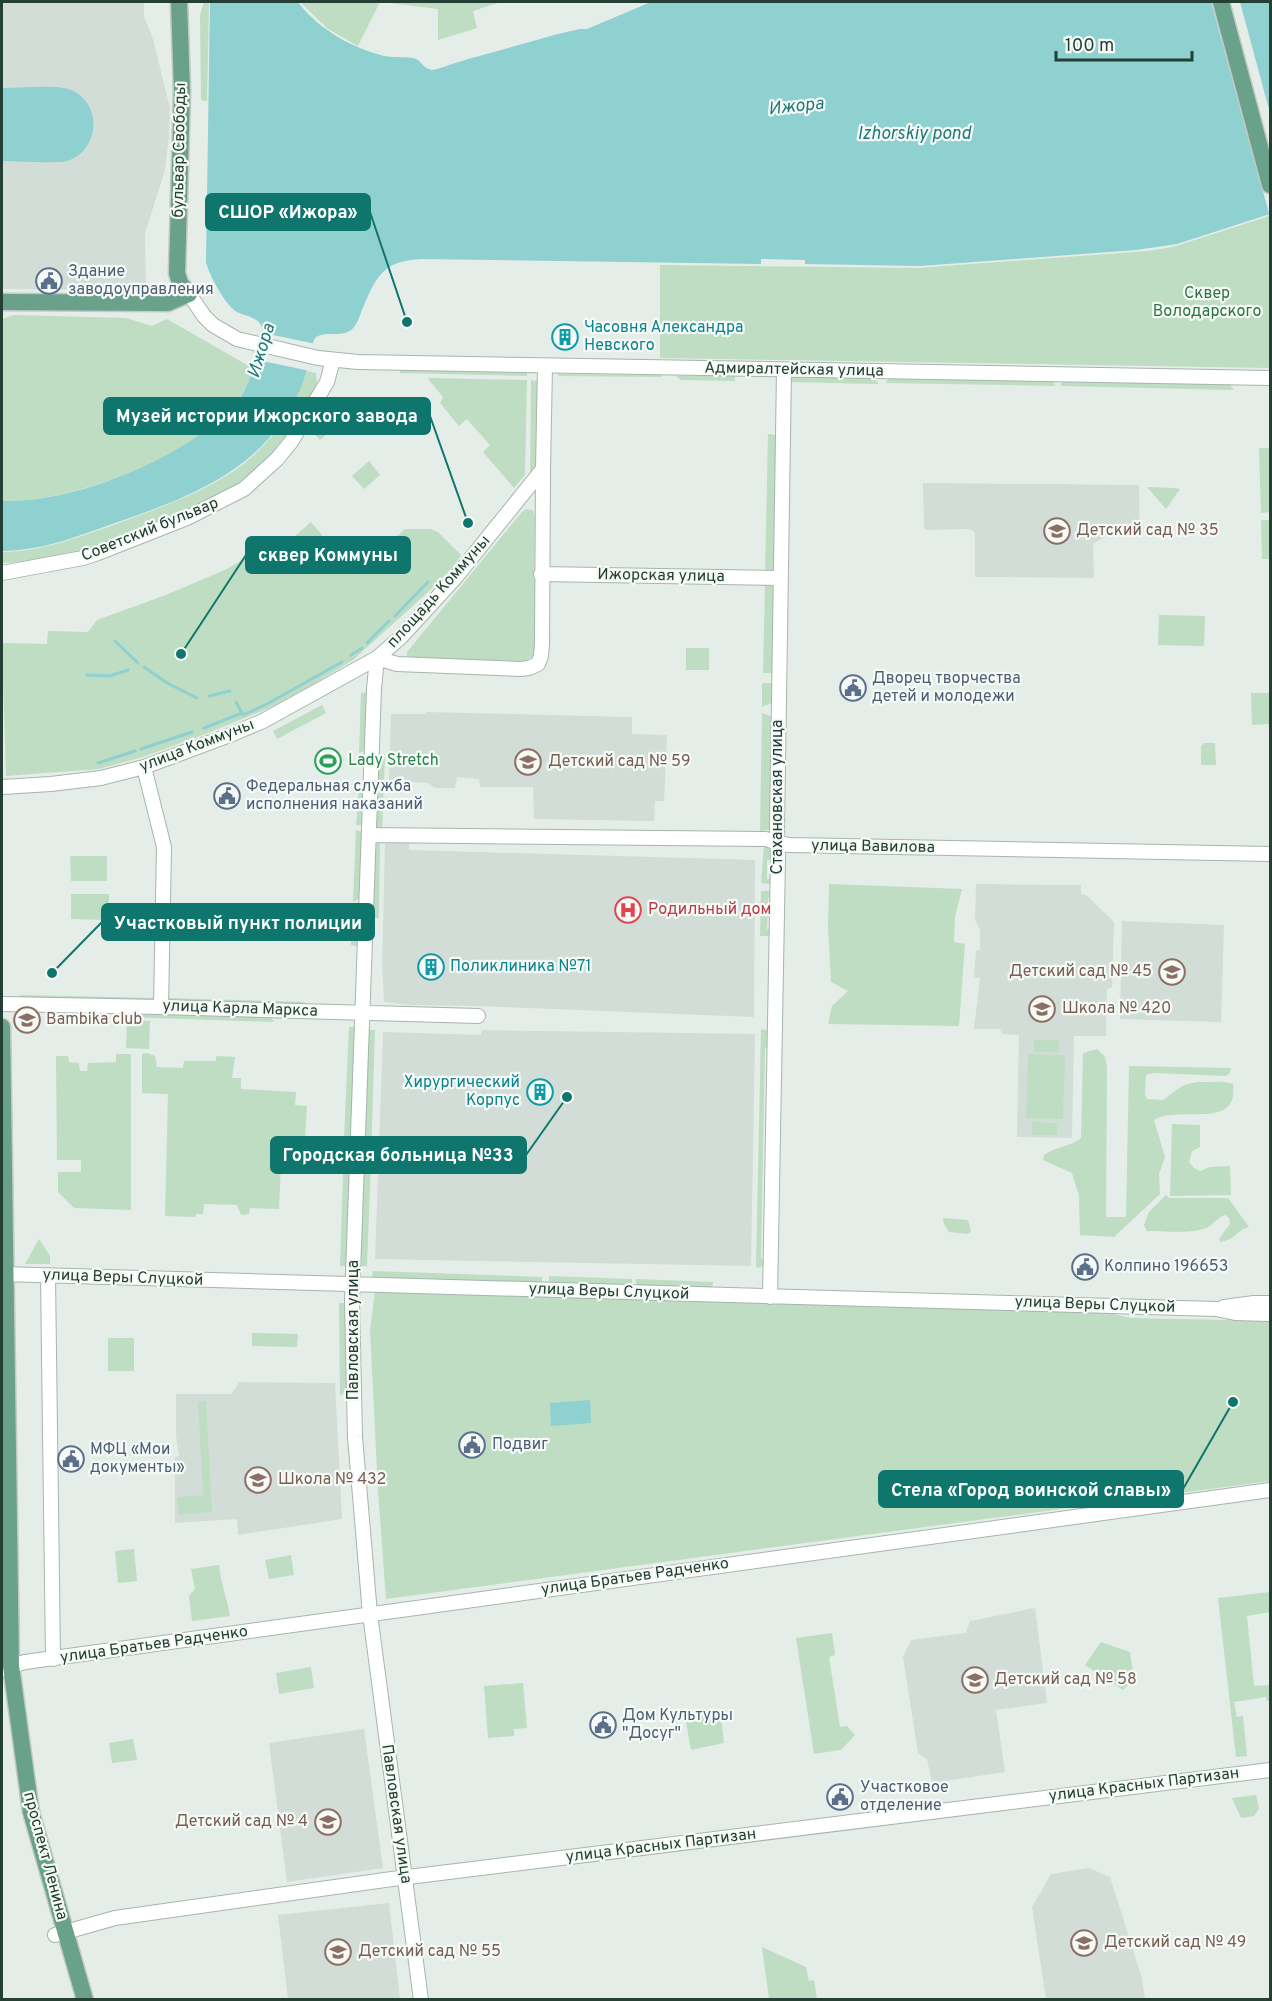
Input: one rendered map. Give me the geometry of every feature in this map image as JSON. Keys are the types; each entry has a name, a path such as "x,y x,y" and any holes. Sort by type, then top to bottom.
{"main road":[{"name":"бульвар Свободы","path":"179,2 182,101 177,273 180,283 189,294"},
{"name":"бульвар Свободы","path":"189,2 191,91 189,294"},
{"path":"1221,2 1270,185"},
{"path":"1231,2 1270,148"},
{"path":"2,302 168,303 189,294"},
{"name":"проспект Ленина","path":"2,1027 5,1670 27,1794 73,2000"},
{"name":"проспект Ленина","path":"60,1934 85,2000"}],"street":[{"name":"бульвар Свободы","path":"189,294 204,316 229,336 318,358"},
{"name":"Адмиралтейская улица","path":"318,358 370,363 1270,378"},
{"name":"Советский бульвар","path":"2,573 84,558 177,523 244,489 277,459 295,436 327,382 333,360"},
{"name":"площадь Коммуны","path":"377,658 397,664 519,669 538,664 541,656 545,366"},
{"name":"Стахановская улица","path":"770,1297 778,888 784,370"},
{"name":"площадь Коммуны","path":"377,658 401,638 455,578 543,469"},
{"name":"Ижорская улица","path":"541,574 781,578"},
{"name":"улица Коммуны","path":"2,787 101,778 144,767 263,721 377,658"},
{"name":"Павловская улица","path":"377,658 374,682 352,1284 355,1437 370,1614 421,2000"},
{"path":"144,767 164,847 161,1007"},
{"name":"улица Вавилова","path":"369,835 766,839 777,843 1270,854"},
{"name":"улица Карла Маркса","path":"2,1004 478,1017"},
{"name":"улица Веры Слуцкой","path":"3,1274 1216,1309 1235,1313 1270,1314"},
{"path":"48,1276 53,1659"},
{"name":"улица Веры Слуцкой","path":"1216,1309 1234,1305 1270,1304"},
{"name":"улица Братьев Радченко","path":"5,1670 53,1659 370,1614 1270,1491"},
{"name":"улица Красных Партизан","path":"60,1934 115,1918 405,1878 1270,1770"}],"shaded area":[{"path":"2,2 144,2 144,16 153,39 170,108 165,170 145,233 146,290 2,289"},
{"name":"Детский сад № 35","path":"923,483 1139,485 1140,537 1106,536 1093,544 1094,578 975,577 975,532 969,529 926,530 924,528"},
{"name":"Детский сад № 59","path":"426,712 632,717 632,734 667,735 664,801 655,801 654,821 534,819 533,787 480,787 479,779 457,777 455,788 435,788 428,783 389,781 391,714 426,714"},
{"path":"385,842 409,843 409,850 755,860 754,1017 410,1005 384,1002 382,965"},
{"name":"Школа № 420","path":"976,884 1081,885 1081,894 1086,895 1114,922 1112,987 1107,989 1106,1036 1074,1036 1072,1138 1017,1137 1019,1035 1002,1034 1000,1029 974,1029 980,978 975,978 974,975 976,951 980,950 980,930 975,920"},
{"name":"Детский сад № 45","path":"1122,921 1224,925 1221,1022 1120,1019"},
{"path":"482,1030 755,1034 751,1266 375,1259 383,1032 481,1035"},
{"name":"Школа № 432","path":"239,1382 335,1383 342,1519 238,1535 237,1519 175,1523 175,1457 179,1456 176,1435 176,1394 232,1394"},
{"name":"Детский сад № 58","path":"1035,1608 1047,1703 996,1710 1005,1772 932,1783 927,1759 918,1753 903,1657 911,1640 966,1633 970,1621"},
{"name":"Детский сад № 4","path":"364,1729 383,1868 287,1882 269,1743"},
{"name":"Детский сад № 49","path":"1089,1868 1110,1877 1142,1978 1145,1999 1046,1999 1032,1907 1051,1874"},
{"name":"Детский сад № 55","path":"389,1903 400,1999 288,1999 278,1915"}],"green space":[{"path":"204,2 209,2 207,101 201,100 200,15"},
{"path":"300,2 380,2 358,46 328,29"},
{"path":"383,2 500,2 473,11 477,28 438,40 438,9"},
{"name":"Сквер Володарского","path":"1269,216 1270,368 660,358 660,265 918,268 1147,251 1173,247"},
{"path":"14,315 126,318 152,326 167,319 254,369 240,397 228,412 208,430 182,447 122,476 90,487 29,500 2,501 2,319"},
{"path":"400,370 527,373 527,376 400,373"},
{"path":"307,371 316,373 317,383 302,412 274,451 235,487 156,524 105,544 53,557 2,563 2,552 45,547 88,534 170,504 224,477 254,455 279,427 298,394"},
{"path":"558,374 662,375 662,377 558,376"},
{"path":"676,376 735,376 735,381 681,380"},
{"path":"792,377 874,378 879,384 787,382"},
{"path":"429,378 527,380 525,475 514,488 483,452 490,445 467,419 459,426 440,403 443,397"},
{"path":"888,379 1052,381 1056,386 886,383"},
{"path":"531,380 538,383 537,455 530,475"},
{"path":"1061,383 1229,384 1234,390 1061,386"},
{"path":"338,398 350,412 320,440 310,429 328,399"},
{"path":"768,434 778,435 778,570 765,575"},
{"path":"1259,448 1270,448 1270,512 1261,513"},
{"path":"369,461 380,475 364,489 352,476"},
{"path":"1147,487 1175,488 1180,489 1166,509"},
{"path":"526,509 533,510 535,517 534,580 537,581 534,656 525,661 411,659 407,656 407,652"},
{"path":"1261,520 1270,520 1270,559 1262,559"},
{"path":"311,522 352,571 360,570 405,529 430,529 438,532 461,555 452,568 426,594 353,660 269,708 143,757 99,769 6,776 2,643 47,644 48,631 88,632 97,620 166,595 227,569 274,541 286,544"},
{"path":"765,585 774,586 773,673 763,673"},
{"path":"1159,615 1205,616 1204,646 1158,645"},
{"path":"686,648 709,648 709,670 686,670"},
{"path":"762,683 773,683 773,702 762,707"},
{"path":"369,692 366,750 359,753 361,693"},
{"path":"1251,693 1270,693 1270,724 1252,725"},
{"path":"322,705 326,713 277,739 273,731"},
{"path":"762,713 773,717 771,829 760,831"},
{"path":"1204,743 1215,743 1216,765 1201,765 1201,746"},
{"path":"377,754 385,754 382,831 376,827"},
{"path":"359,788 365,789 363,825 356,825"},
{"path":"356,830 363,832 361,898 353,902"},
{"path":"380,842 379,918 372,918 374,850"},
{"path":"764,844 771,850 774,859 767,860 767,879 774,879 769,884 761,883"},
{"path":"70,856 107,856 107,881 71,881"},
{"path":"829,884 962,889 955,917 954,942 965,944 959,1026 828,1024 832,1006 848,991 831,982 828,926"},
{"path":"761,891 769,891 773,895 768,898 767,929 773,931 768,936 760,936"},
{"path":"71,894 109,894 109,920 71,919"},
{"path":"352,911 361,913 360,947 351,945"},
{"path":"20,995 157,998 157,1001 20,999"},
{"path":"168,998 304,1002 302,1005 168,1001"},
{"path":"128,1011 270,1017 274,1022 128,1017"},
{"path":"127,1020 150,1021 149,1049 126,1048"},
{"path":"349,1027 357,1027 352,1138 344,1139"},
{"path":"761,1029 770,1031 770,1045 765,1048 761,1258 765,1261 765,1265 758,1268 756,1266"},
{"path":"367,1030 375,1030 371,1158 363,1155"},
{"path":"1034,1040 1059,1040 1059,1052 1034,1052"},
{"path":"1097,1049 1105,1057 1107,1067 1106,1217 1126,1217 1129,1066 1231,1068 1230,1073 1226,1076 1153,1073 1146,1075 1147,1099 1163,1100 1179,1088 1194,1083 1227,1082 1233,1084 1232,1099 1227,1108 1205,1114 1178,1114 1154,1120 1165,1157 1159,1174 1160,1194 1114,1237 1080,1235 1079,1196 1072,1173 1043,1160 1044,1155 1049,1152 1081,1138 1083,1053"},
{"path":"116,1054 131,1054 131,1210 74,1208 58,1192 58,1172 81,1172 81,1160 57,1160 56,1056 68,1056 69,1062 79,1063 80,1071 87,1071 88,1063 116,1062"},
{"path":"142,1054 155,1056 157,1067 183,1068 184,1061 216,1061 216,1056 235,1057 232,1078 241,1078 241,1089 296,1092 295,1105 307,1106 304,1153 301,1157 281,1165 279,1209 250,1208 249,1214 241,1215 237,1205 204,1204 203,1214 196,1214 195,1217 165,1216 168,1094 142,1093"},
{"path":"1028,1054 1065,1055 1063,1119 1026,1118"},
{"path":"1032,1122 1057,1123 1057,1135 1032,1135"},
{"path":"1172,1124 1200,1125 1200,1147 1192,1151 1189,1162 1200,1171 1210,1167 1230,1166 1231,1195 1170,1196"},
{"path":"344,1144 352,1147 348,1266 340,1266"},
{"path":"371,1162 367,1266 358,1266 363,1164"},
{"path":"1166,1195 1169,1198 1228,1198 1249,1227 1230,1239 1220,1242 1219,1239 1230,1224 1229,1218 1225,1215 1209,1227 1200,1230 1147,1231 1144,1225 1149,1212"},
{"path":"943,1218 968,1220 971,1231 968,1234 949,1232"},
{"path":"39,1239 50,1256 50,1264 25,1264"},
{"path":"373,1271 542,1277 542,1283 372,1278"},
{"path":"549,1276 632,1279 632,1286 549,1284"},
{"path":"636,1279 713,1282 712,1288 636,1286"},
{"path":"375,1291 1109,1313 1131,1318 1270,1321 1270,1481 386,1599 370,1330"},
{"path":"339,1303 347,1303 347,1393 340,1395"},
{"path":"252,1333 298,1334 297,1347 252,1346"},
{"path":"108,1338 134,1338 134,1371 108,1371"},
{"path":"206,1401 212,1512 179,1515 177,1497 203,1495 198,1402"},
{"path":"134,1549 137,1581 118,1583 115,1551"},
{"path":"291,1555 294,1575 269,1579 265,1560"},
{"path":"219,1565 230,1616 192,1621 189,1596 195,1589 191,1569"},
{"path":"1270,1592 1270,1612 1247,1616 1254,1686 1270,1685 1270,1701 1267,1701 1266,1697 1234,1702 1237,1717 1243,1716 1247,1756 1236,1757 1218,1598"},
{"path":"832,1633 835,1655 829,1657 840,1727 847,1726 855,1735 841,1750 814,1754 796,1638"},
{"path":"1101,1642 1130,1652 1134,1679 1123,1690 1085,1665"},
{"path":"311,1667 314,1688 279,1694 276,1673"},
{"path":"523,1683 527,1728 514,1729 514,1736 488,1738 484,1686"},
{"path":"720,1710 724,1743 691,1750 685,1716"},
{"path":"133,1739 137,1760 112,1763 109,1743"},
{"path":"1256,1795 1259,1809 1254,1816 1241,1818 1232,1798"},
{"path":"762,1947 806,1967 809,1981 814,1980 817,1999 769,1999"}],"water":[{"name":"Izhorskiy pond","path":"210,2 298,2 315,21 348,43 384,56 416,59 432,70 558,34 587,29 651,2 1270,2 1270,214 1177,244 1136,250 920,266 805,264 805,260 761,259 761,264 408,260 389,267 382,273 367,298 357,323 350,331 319,335 315,338 304,380 291,407 263,445 245,461 203,487 158,507 58,542 30,549 2,551 2,501 30,500 60,495 90,487 151,463 204,432 226,414 241,396 251,374 262,339 262,328 254,318 236,312 229,305 210,274 206,262"},
{"path":"58,87 79,94 88,104 93,118 93,132 84,150 79,155 61,162 2,161 2,88"},
{"path":"590,1400 591,1423 551,1426 550,1403"}],"pier":[{"path":"1211,2 1240,2 1270,113 1270,217"},
{"path":"259,332 316,344 310,371 253,359"}],"waterway":[{"path":"395,616 428,582"},
{"path":"367,643 389,621"},
{"path":"115,641 138,663"},
{"path":"351,655 362,648"},
{"path":"236,702 243,715 342,662"},
{"path":"144,667 167,683 197,698"},
{"path":"87,675 110,676 128,670"},
{"path":"209,696 230,691"},
{"path":"204,728 242,713"},
{"path":"141,749 192,732"},
{"path":"98,763 135,751"}],"place":[{"name":"Здание заводоуправления","path":"49,281"},
{"name":"СШОР «Ижора»","path":"407,322"},
{"name":"Часовня Александра Невского","path":"565,337"},
{"name":"Музей истории Ижорского завода","path":"468,523"},
{"name":"Детский сад № 35","path":"1057,531"},
{"name":"сквер Коммуны","path":"181,654"},
{"name":"Дворец творчества детей и молодежи","path":"853,688"},
{"name":"Lady Stretch","path":"328,761"},
{"name":"Детский сад № 59","path":"528,762"},
{"name":"Федеральная служба исполнения наказаний","path":"227,796"},
{"name":"Родильный дом","path":"628,910"},
{"name":"Поликлиника №71","path":"431,967"},
{"name":"Детский сад № 45","path":"1172,972"},
{"name":"Участковый пункт полиции","path":"52,973"},
{"name":"Школа № 420","path":"1042,1009"},
{"name":"Bambika club","path":"27,1020"},
{"name":"Хирургический Корпус","path":"540,1092"},
{"name":"Городская больница №33","path":"567,1097"},
{"name":"Колпино 196653","path":"1085,1267"},
{"name":"Стела «Город воинской славы»","path":"1233,1402"},
{"name":"Подвиг","path":"472,1445"},
{"name":"МФЦ «Мои документы»","path":"71,1459"},
{"name":"Школа № 432","path":"258,1480"},
{"name":"Детский сад № 58","path":"975,1680"},
{"name":"Дом Культуры \"Досуг\"","path":"603,1725"},
{"name":"Участковое отделение","path":"840,1797"},
{"name":"Детский сад № 4","path":"328,1822"},
{"name":"Детский сад № 49","path":"1084,1943"},
{"name":"Детский сад № 55","path":"338,1952"}],"water label":[{"name":"Ижора","path":"796,107"},
{"name":"Ижора","path":"262,351"}]}
